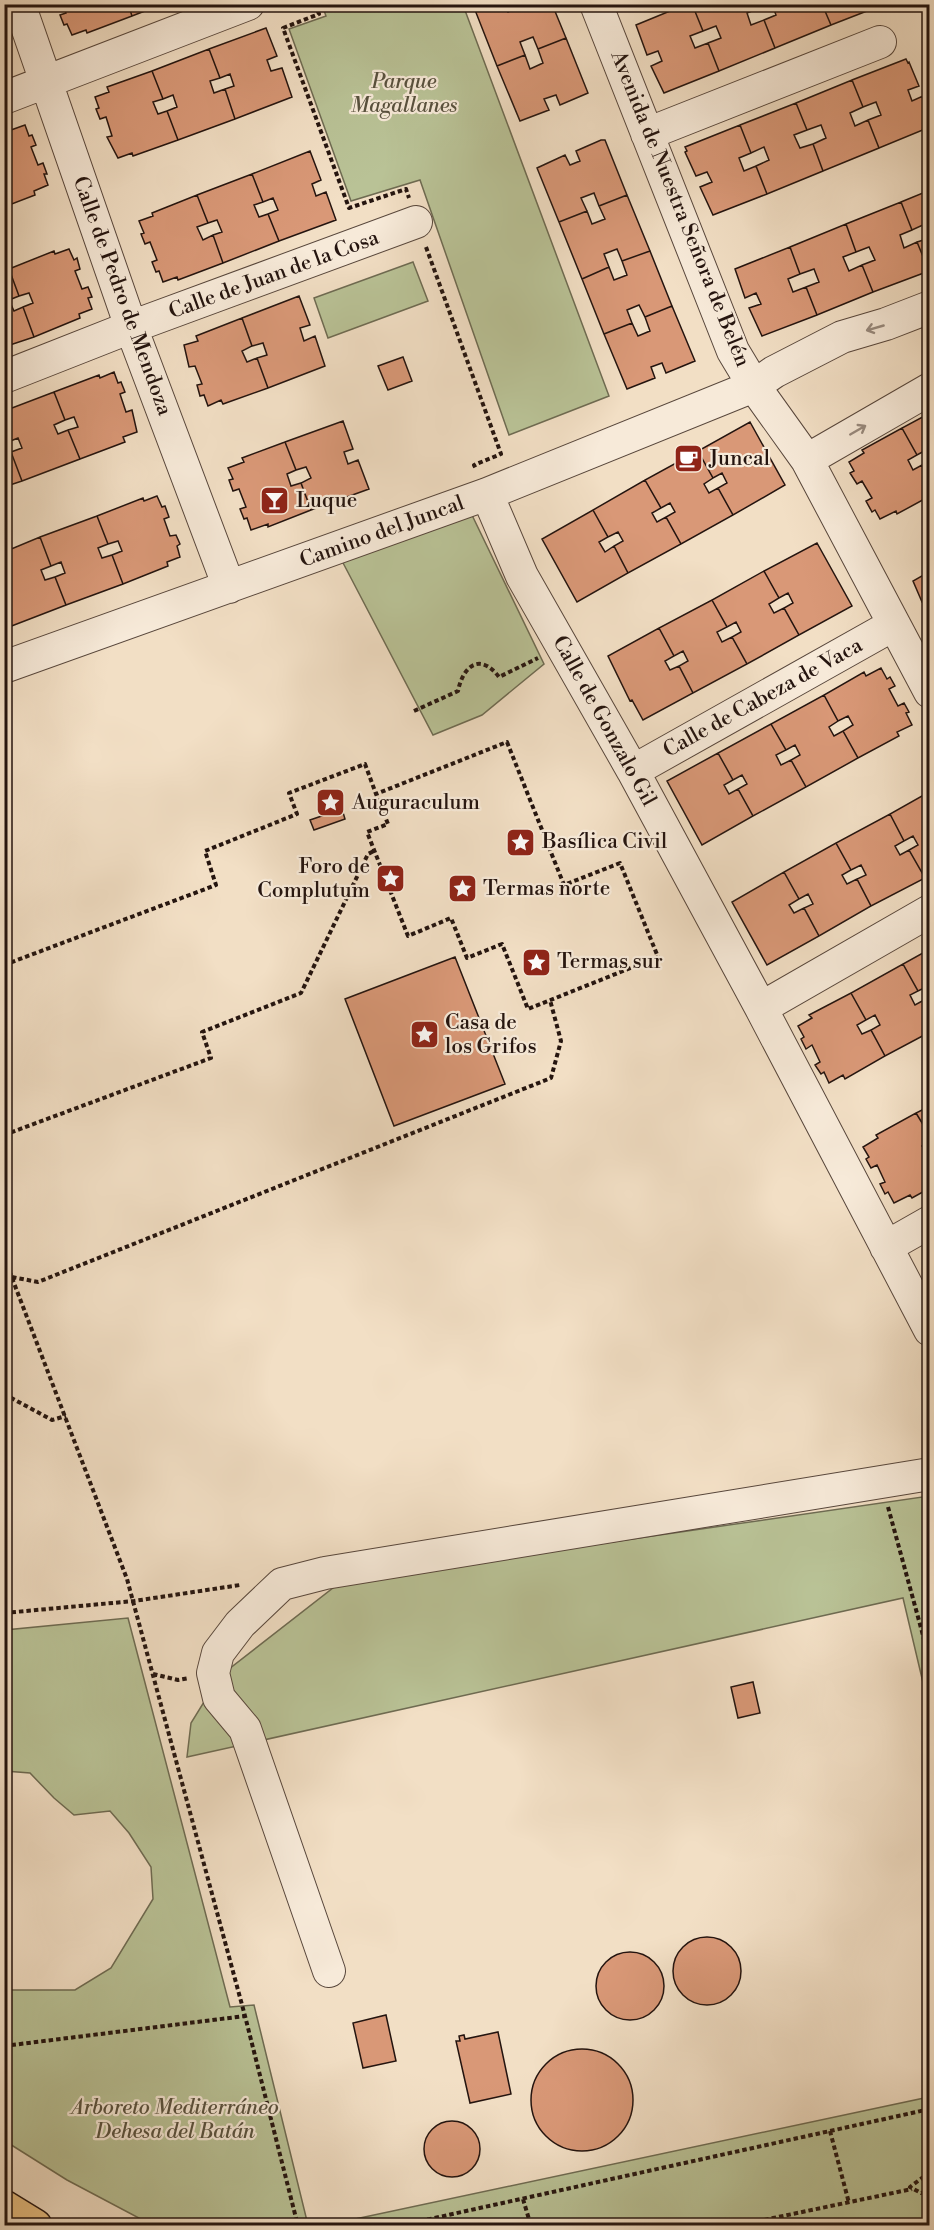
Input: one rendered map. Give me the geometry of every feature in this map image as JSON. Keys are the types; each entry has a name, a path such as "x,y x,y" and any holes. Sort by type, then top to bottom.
{"main road":[{"path":"4,2207 35,2226"}],"street":[{"name":"Calle de Pedro de Mendoza","path":"19,4 131,327 229,587"},
{"path":"4,98 248,4"},
{"name":"Avenida de Nuestra Señora de Belén","path":"596,4 733,351 754,386 807,460 930,692"},
{"path":"647,134 880,42"},
{"name":"Calle de Juan de la Cosa","path":"4,377 131,327 417,222"},
{"name":"Camino del Juncal","path":"4,667 487,494 754,386 774,372 842,337 886,324 930,307"},
{"path":"807,460 930,389"},
{"name":"Calle de Gonzalo Gil","path":"487,494 522,576 633,771 886,1247"},
{"name":"Calle de Cabeza de Vaca","path":"633,771 893,625"},
{"path":"761,1008 930,911"},
{"path":"930,1222 886,1247 930,1330"},
{"path":"329,1971 245,1729 219,1698 213,1672 218,1653 240,1624 282,1584 325,1573 930,1474"}],"path":[{"path":"414,711 458,691 465,669 473,665 491,666 499,676 544,655"},
{"path":"4,965 216,885 205,851 297,814 289,793 365,764 376,794 388,824 367,832 408,936 451,918 467,958 502,944 528,1009 658,957 620,862 564,885 507,742 376,794"},
{"path":"4,1136 211,1058 202,1032 301,993 368,854 374,851"},
{"path":"12,1277 38,1282 551,1078 561,1041 550,1000"},
{"path":"4,1257 134,1601 245,2016 297,2226"},
{"path":"4,1394 52,1420 66,1416"},
{"path":"881,1483 930,1661"},
{"path":"4,1612 134,1601 256,1583 282,1584"},
{"path":"152,1673 178,1680 213,1672"},
{"path":"4,2046 245,2016"},
{"path":"398,2226 930,2109"},
{"path":"830,2131 849,2203"},
{"path":"912,2189 910,2187 930,2172"},
{"path":"735,2226 912,2189 921,2193 930,2191"},
{"path":"523,2199 531,2226"}],"green space":[{"name":"Parque Magallanes","path":"322,5 463,5 609,396 509,435 420,180 351,201 289,29 326,16"},
{"path":"413,262 428,301 328,338 314,298"},
{"path":"470,511 544,664 482,715 433,735 341,559"},
{"path":"929,1496 929,1708 903,1598 187,1757 191,1723 220,1676 342,1581"},
{"name":"Arboreto Mediterráneo Dehesa del Batán","path":"128,1618 230,2007 254,2005 308,2225 152,2225 67,2180 5,2141 5,1990 75,1990 111,1968 153,1899 151,1867 129,1833 110,1811 74,1815 30,1773 5,1771 5,1681 9,1681 5,1668 5,1630"},
{"path":"929,2097 929,2225 327,2225"}],"building":[{"path":"63,4 128,4 132,16 87,33 86,30 72,35 60,15 66,13"},
{"path":"128,4 163,4 132,16"},
{"path":"490,4 505,4 508,12 520,7 519,4 552,4 566,38 538,49 533,37 520,42 525,55 497,66 475,10"},
{"path":"692,4 703,31 690,36 695,48 708,43 719,71 664,93 651,66 662,61 658,51 647,55 636,25"},
{"path":"692,4 757,4 759,8 747,13 751,25 764,20 775,48 719,71 708,43 721,38 716,26 703,31"},
{"path":"772,4 822,4 831,25 775,48 764,20 776,15"},
{"path":"822,4 885,4 831,25"},
{"path":"266,28 277,56 267,60 271,71 282,68 292,97 235,119 225,89 234,86 230,74 220,78 209,49"},
{"path":"566,38 588,93 560,105 556,95 544,99 549,110 520,121 497,66 525,55 530,69 543,63 538,49"},
{"path":"209,49 220,78 210,81 214,93 225,89 235,119 178,140 167,111 177,107 173,95 163,99 152,71"},
{"path":"906,59 919,86 908,90 912,101 923,96 930,112 930,127 879,148 868,120 881,115 876,102 863,107 852,80"},
{"path":"152,71 163,99 153,102 158,114 167,111 178,140 133,156 132,153 118,158 107,137 112,136 106,117 100,119 96,109 99,108 95,97 109,92 107,87"},
{"path":"852,80 863,107 850,113 855,126 868,120 879,148 823,171 813,144 826,138 821,125 807,130 796,103"},
{"path":"796,103 807,130 794,135 800,148 813,144 823,171 767,194 756,166 769,160 764,147 751,153 740,125"},
{"path":"25,125 36,145 31,147 38,165 43,163 48,185 34,191 35,195 4,207 4,129 10,127 11,130"},
{"path":"740,125 751,153 739,158 744,171 756,166 767,194 713,215 700,187 712,182 707,172 696,176 685,147"},
{"path":"605,140 627,195 599,206 594,193 581,198 587,211 559,222 537,168 565,155 570,165 580,161 576,151"},
{"path":"310,151 321,180 312,184 316,196 326,192 336,220 279,241 268,214 278,210 273,198 263,202 252,174"},
{"path":"252,174 263,202 254,205 259,217 268,214 279,241 223,263 213,235 222,232 217,220 208,223 197,195"},
{"path":"930,190 930,235 925,224 912,230 901,202"},
{"path":"197,195 208,223 197,227 203,240 213,235 223,263 178,280 177,277 163,282 152,262 157,260 150,242 145,244 141,234 144,233 139,221 153,216 152,213"},
{"path":"627,195 650,251 622,261 617,249 604,254 609,267 582,279 559,222 587,211 592,224 605,219 599,206"},
{"path":"901,202 912,230 900,235 904,248 917,242 929,271 873,292 862,265 875,260 869,247 856,252 846,224"},
{"path":"846,224 856,252 843,257 849,271 862,265 873,292 817,315 806,287 819,282 814,269 800,274 790,247"},
{"path":"930,238 930,270 929,271 917,242"},
{"path":"790,247 800,274 788,279 793,292 806,287 817,315 762,336 749,308 761,304 756,293 745,298 735,269"},
{"path":"69,249 74,260 77,258 80,269 75,271 82,289 88,287 92,297 88,298 92,309 79,314 80,318 34,337 23,307 33,303 29,293 19,296 9,269 54,251 55,254"},
{"path":"650,251 672,306 645,317 639,305 627,310 632,323 604,334 582,279 609,267 614,280 627,275 622,261"},
{"path":"9,269 19,296 9,300 14,311 23,307 34,337 4,347 4,270"},
{"path":"299,296 310,325 300,328 304,341 315,336 325,366 268,388 257,358 267,355 263,343 252,346 242,318"},
{"path":"672,306 695,361 666,373 662,363 651,367 655,378 627,389 604,334 632,323 638,336 650,331 645,317"},
{"path":"242,318 252,346 242,351 247,362 257,358 268,388 223,404 221,400 208,406 204,395 200,396 197,385 202,384 195,366 189,367 184,345 198,341 196,336"},
{"path":"403,357 412,381 388,390 378,366"},
{"path":"114,372 125,392 120,394 126,412 132,410 137,432 123,437 125,442 80,459 68,430 78,427 74,417 65,420 54,392 99,375 100,378"},
{"path":"54,392 65,420 54,425 58,434 68,430 80,459 22,481 11,452 22,448 18,438 8,442 4,434 4,411"},
{"path":"930,413 930,457 926,450 917,455 902,428"},
{"path":"343,421 353,449 344,452 348,464 358,460 369,489 311,510 301,483 311,478 306,467 296,470 285,442"},
{"path":"750,422 785,485 733,515 718,488 727,483 722,473 713,478 698,451"},
{"path":"902,428 917,455 908,460 913,470 922,465 930,478 930,496 897,514 896,511 880,519 875,510 872,512 866,501 872,498 862,481 857,484 850,473 854,471 849,462 864,453 862,450"},
{"path":"285,442 296,470 287,474 291,486 301,483 311,510 268,527 268,524 251,530 247,518 244,519 240,509 246,507 239,489 233,491 229,480 233,479 228,468 244,462 242,458"},
{"path":"698,451 713,478 704,484 709,493 718,488 733,515 681,544 666,517 675,512 670,503 661,508 645,480"},
{"path":"11,452 22,481 4,487 4,455"},
{"path":"930,461 930,478 922,465"},
{"path":"645,480 661,508 652,513 657,522 666,517 681,544 628,573 614,546 623,541 618,532 608,537 593,510"},
{"path":"157,496 162,507 165,506 169,517 164,519 170,536 176,535 180,544 177,546 180,557 167,562 168,566 123,584 112,555 122,551 118,541 108,544 97,516 143,498 144,501"},
{"path":"593,510 608,537 599,542 605,552 614,546 628,573 577,602 542,539"},
{"path":"97,516 108,544 98,548 102,558 112,555 123,584 66,605 55,577 65,573 61,562 51,566 40,537"},
{"path":"40,537 51,566 41,570 45,580 55,577 66,605 9,627 4,614 4,596 9,594 4,584 4,552"},
{"path":"817,543 852,606 799,635 784,608 793,603 788,593 779,598 764,571"},
{"path":"930,568 930,603 927,599 922,602 913,581 929,572"},
{"path":"764,571 779,598 769,604 774,613 784,608 799,635 747,664 732,637 741,632 736,622 727,627 712,600"},
{"path":"712,600 727,627 717,632 722,642 732,637 747,664 693,693 679,666 688,661 683,651 674,656 659,628"},
{"path":"659,628 674,656 665,661 670,670 679,666 693,693 643,720 632,700 630,701 608,656"},
{"path":"881,668 887,679 890,677 895,686 889,689 898,706 904,703 912,725 897,732 899,736 858,758 843,731 853,725 848,716 838,721 824,695 864,672 866,676"},
{"path":"824,695 838,721 829,727 834,736 843,731 858,758 806,787 791,760 800,755 795,745 786,750 771,724"},
{"path":"771,724 786,750 776,755 781,765 791,760 806,787 753,816 738,789 747,784 742,775 733,780 718,753"},
{"path":"718,753 733,780 724,785 729,794 738,789 753,816 702,845 667,781"},
{"path":"929,792 930,875 925,878 909,850 918,845 913,836 904,841 890,814"},
{"path":"342,809 345,819 314,830 310,820"},
{"path":"890,814 904,841 895,846 900,855 909,850 925,878 871,906 857,879 866,875 861,865 851,870 836,843"},
{"path":"836,843 851,870 842,875 847,884 857,879 871,906 819,936 804,908 813,904 808,894 799,899 784,872"},
{"path":"784,872 799,899 789,905 794,913 804,908 819,936 767,965 732,902"},
{"path":"930,949 930,989 928,986 918,991 903,964"},
{"path":"455,957 505,1084 394,1126 345,999"},
{"path":"903,964 918,991 910,995 915,1005 924,1000 930,1009 930,1032 885,1056 871,1030 880,1025 875,1015 866,1020 851,993"},
{"path":"851,993 866,1020 857,1025 862,1034 871,1030 885,1056 845,1079 843,1075 829,1083 824,1072 821,1074 815,1065 820,1062 812,1045 806,1049 801,1039 804,1037 798,1026 812,1018 809,1015"},
{"path":"930,1106 930,1136 916,1113"},
{"path":"916,1113 930,1136 930,1142 922,1146 928,1154 930,1153 930,1188 912,1198 910,1195 894,1203 888,1192 885,1194 880,1184 885,1182 877,1165 871,1168 866,1159 869,1157 863,1147 878,1138 876,1135"},
{"path":"753,1682 760,1713 738,1718 731,1687"},
{"path":"707,1937 720,1940 731,1947 738,1958 741,1971 738,1984 731,1995 720,2002 707,2005 694,2002 683,1995 676,1984 673,1971 676,1958 683,1947 694,1940"},
{"path":"630,1952 643,1955 654,1962 661,1973 664,1986 661,1999 654,2010 643,2017 630,2020 617,2017 606,2010 599,1999 596,1986 599,1973 606,1962 617,1955"},
{"path":"386,2015 396,2061 363,2068 353,2023"},
{"path":"498,2032 511,2094 470,2103 456,2041 460,2041 459,2036 464,2035 465,2039"},
{"path":"582,2049 601,2053 618,2064 629,2081 633,2100 629,2119 618,2136 601,2147 582,2151 563,2147 546,2136 535,2119 531,2100 535,2081 546,2064 563,2053"},
{"path":"447,2121 457,2121 472,2129 478,2138 480,2149 478,2160 472,2169 457,2177 447,2177 436,2172 429,2165 424,2154 424,2144 429,2133 436,2126"}],"place":[{"name":"Juncal","path":"688,459"},
{"name":"Luque","path":"275,501"},
{"name":"Auguraculum","path":"331,803"},
{"name":"Basílica Civil","path":"521,842"},
{"name":"Foro de Complutum","path":"391,879"},
{"name":"Termas norte","path":"462,889"},
{"name":"Termas sur","path":"536,962"},
{"name":"Casa de los Grifos","path":"424,1035"}]}
